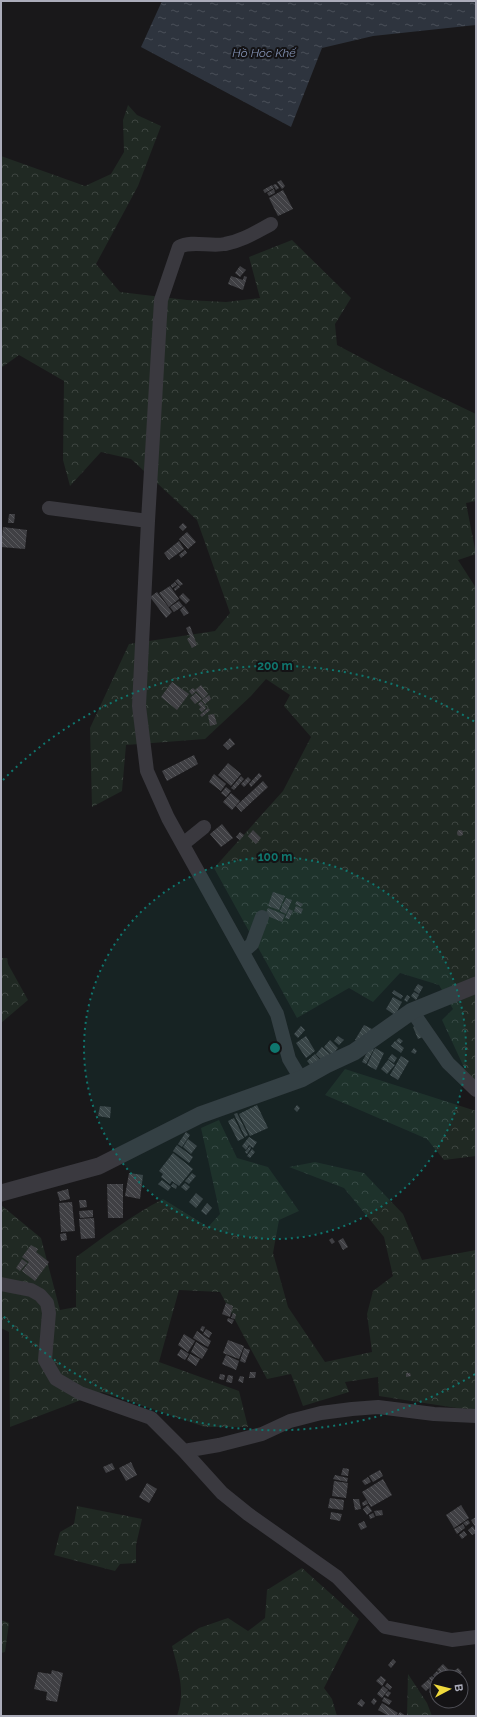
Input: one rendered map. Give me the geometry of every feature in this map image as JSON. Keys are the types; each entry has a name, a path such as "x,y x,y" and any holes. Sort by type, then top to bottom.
{"street":[{"path":"271,224 245,238 225,244 213,246 190,244 179,247 161,300 139,706 147,771 168,818 277,1014 289,1059 301,1079"},
{"path":"49,508 148,520"},
{"path":"183,844 204,827"},
{"path":"243,952 252,944 262,917"},
{"path":"1,1193 98,1166 200,1115 301,1079 326,1064 354,1052 412,1011 476,985"},
{"path":"412,1011 444,1059 476,1090"},
{"path":"1,1284 31,1290 40,1295 47,1303 49,1313 45,1360 56,1379 80,1393 151,1418 184,1451 222,1493 337,1578 385,1627 452,1640 476,1637"},
{"path":"184,1451 256,1436 290,1421 321,1413 352,1409 378,1407 434,1414 476,1416"}],"green space":[{"path":"128,105 137,115 161,126 138,186 96,264 120,292 187,300 226,302 260,298 249,257 292,240 351,298 335,324 337,345 390,373 476,414 476,501 466,503 476,554 458,560 476,588 476,1081 468,1076 442,1020 453,1009 439,985 400,973 373,1002 349,988 297,1018 214,868 283,791 311,737 284,706 290,695 266,679 251,696 205,739 126,745 122,791 92,807 90,728 129,644 215,631 230,613 197,520 131,459 101,452 70,486 63,460 64,381 19,355 1,368 1,156 85,186 111,174 124,152 123,120"},
{"path":"1,958 7,958 8,964 28,1000 1,1023"},
{"path":"345,1069 476,1111 476,1156 444,1160 427,1139 325,1095"},
{"path":"219,1120 237,1158 268,1167 299,1211 279,1220 273,1253 288,1307 325,1362 372,1352 367,1314 373,1291 393,1276 384,1237 344,1188 289,1167 315,1162 364,1173 403,1214 422,1260 476,1250 476,1411 379,1396 378,1377 345,1382 349,1392 303,1406 291,1374 267,1379 220,1292 179,1290 159,1362 239,1391 248,1427 205,1427 102,1392 10,1427 9,1332 1,1328 1,1205 41,1238 60,1310 76,1307 76,1257 129,1219 163,1199 208,1227 220,1214 201,1128"},
{"path":"77,1506 142,1519 136,1545 136,1563 120,1564 115,1571 54,1555 60,1532 74,1524"},
{"path":"302,1568 359,1619 324,1688 332,1699 337,1716 177,1716 180,1707 181,1689 179,1672 172,1646 199,1628 228,1618 248,1631 265,1618 267,1590"},
{"path":"1,1620 9,1623 5,1652 1,1653"},
{"path":"408,1674 427,1703 432,1716 407,1716"}],"water":[{"name":"Hồ Hóc Khế","path":"162,1 476,1 476,25 373,36 322,48 291,127 141,47"}],"building":[{"path":"281,180 285,186 282,189 277,182"},
{"path":"276,184 279,188 276,190 273,185"},
{"path":"272,185 274,188 265,193 263,190"},
{"path":"274,189 275,193 269,196 267,193"},
{"path":"283,190 293,209 278,216 269,198"},
{"path":"240,266 246,270 240,277 235,273"},
{"path":"231,276 243,280 244,276 247,277 243,290 228,284"},
{"path":"9,514 15,514 14,523 8,523"},
{"path":"183,523 187,527 183,531 179,527"},
{"path":"3,527 27,530 25,549 1,547"},
{"path":"187,532 196,542 188,549 179,539"},
{"path":"179,541 184,549 169,560 164,553"},
{"path":"185,550 187,553 181,558 179,555"},
{"path":"178,579 183,584 180,586 175,581"},
{"path":"175,582 177,585 172,588 171,585"},
{"path":"178,585 180,587 175,591 174,589"},
{"path":"170,586 179,599 169,607 159,593"},
{"path":"157,592 172,612 166,618 150,597"},
{"path":"183,593 190,600 186,604 179,597"},
{"path":"179,601 183,606 174,612 170,607"},
{"path":"184,606 189,613 184,616 180,610"},
{"path":"190,626 197,645 192,648 187,639 190,637 186,628"},
{"path":"172,682 189,694 177,710 161,697"},
{"path":"201,685 208,694 203,699 196,691 192,695 189,691 193,688 195,690"},
{"path":"196,693 202,699 195,704 190,698"},
{"path":"209,695 211,699 205,704 202,700"},
{"path":"201,701 204,704 201,707 198,704"},
{"path":"204,705 206,708 202,712 199,709"},
{"path":"208,708 210,710 202,717 200,715"},
{"path":"214,714 217,724 210,726 208,715"},
{"path":"230,738 235,744 228,750 223,745"},
{"path":"194,755 198,764 167,781 162,771"},
{"path":"228,763 241,774 231,786 218,775"},
{"path":"259,773 262,776 251,787 249,784"},
{"path":"214,774 226,784 221,791 209,782"},
{"path":"241,776 244,779 234,790 231,788"},
{"path":"248,777 251,780 244,787 241,784"},
{"path":"263,781 268,787 241,812 236,806"},
{"path":"226,787 231,791 226,797 221,793"},
{"path":"231,793 240,801 232,810 223,802"},
{"path":"222,824 233,838 221,847 210,834"},
{"path":"253,830 261,838 256,844 248,836"},
{"path":"460,830 463,833 460,836 457,833"},
{"path":"240,832 244,835 240,840 236,837"},
{"path":"273,892 285,896 279,910 268,906"},
{"path":"286,898 292,900 286,914 280,911"},
{"path":"297,901 303,904 301,907 295,904"},
{"path":"296,906 303,909 301,914 294,911"},
{"path":"268,908 285,915 282,922 265,915"},
{"path":"289,909 293,911 289,919 285,918"},
{"path":"418,984 423,987 419,994 414,990"},
{"path":"394,990 403,996 401,999 392,993"},
{"path":"414,992 419,995 416,1000 411,996"},
{"path":"407,995 410,997 407,1002 404,1000"},
{"path":"393,997 402,1002 395,1015 386,1009"},
{"path":"364,1025 372,1029 363,1044 355,1040"},
{"path":"417,1025 423,1037 418,1039 413,1027"},
{"path":"301,1026 305,1030 298,1038 294,1034"},
{"path":"306,1036 315,1051 306,1058 296,1043"},
{"path":"338,1036 344,1040 339,1045 334,1041"},
{"path":"399,1038 403,1041 400,1044 396,1041"},
{"path":"330,1040 338,1048 332,1055 324,1047"},
{"path":"395,1041 404,1048 401,1053 391,1046"},
{"path":"322,1047 330,1054 323,1061 316,1054"},
{"path":"370,1047 374,1049 366,1064 362,1062"},
{"path":"375,1048 384,1053 376,1070 367,1065"},
{"path":"414,1048 417,1051 415,1054 411,1052"},
{"path":"315,1054 321,1061 313,1068 307,1061"},
{"path":"392,1054 397,1058 394,1063 388,1059"},
{"path":"401,1056 409,1061 398,1080 390,1075"},
{"path":"388,1060 395,1065 387,1074 381,1069"},
{"path":"257,1105 268,1128 250,1136 239,1114"},
{"path":"297,1105 300,1108 297,1112 294,1109"},
{"path":"100,1106 111,1107 110,1118 98,1116"},
{"path":"237,1113 248,1135 245,1137 234,1114"},
{"path":"234,1118 244,1138 238,1141 228,1121"},
{"path":"186,1132 190,1135 182,1147 178,1144"},
{"path":"249,1137 257,1142 253,1148 249,1145 246,1150 242,1146"},
{"path":"188,1139 197,1146 191,1154 183,1147"},
{"path":"177,1145 193,1157 189,1163 173,1151"},
{"path":"250,1146 251,1148 247,1154 245,1152"},
{"path":"252,1149 255,1152 250,1158 247,1156"},
{"path":"173,1153 193,1169 179,1186 172,1181 170,1184 161,1177 163,1174 159,1171"},
{"path":"129,1173 143,1175 140,1199 125,1196"},
{"path":"192,1173 196,1176 189,1184 185,1181"},
{"path":"162,1180 171,1187 168,1191 158,1184"},
{"path":"173,1183 177,1186 176,1189 171,1186"},
{"path":"185,1183 190,1187 186,1191 181,1187"},
{"path":"107,1184 123,1184 123,1218 108,1218"},
{"path":"68,1189 70,1199 60,1201 57,1192"},
{"path":"196,1193 203,1199 196,1208 189,1202"},
{"path":"79,1200 86,1200 87,1207 80,1208"},
{"path":"72,1202 75,1231 61,1232 59,1203"},
{"path":"207,1203 212,1208 206,1215 201,1211"},
{"path":"93,1210 93,1217 80,1218 79,1211"},
{"path":"94,1218 95,1238 81,1239 79,1219"},
{"path":"66,1233 67,1240 61,1241 60,1234"},
{"path":"332,1238 335,1242 332,1244 329,1240"},
{"path":"343,1238 348,1247 343,1250 338,1241"},
{"path":"31,1245 38,1249 36,1252 49,1262 35,1281 22,1271 29,1262 22,1257"},
{"path":"22,1259 27,1263 20,1271 16,1268"},
{"path":"226,1303 233,1306 230,1317 222,1314"},
{"path":"233,1313 236,1314 235,1319 231,1318"},
{"path":"228,1318 234,1320 232,1324 227,1321"},
{"path":"202,1326 205,1327 203,1332 200,1330"},
{"path":"206,1329 212,1333 209,1338 203,1334"},
{"path":"197,1331 211,1341 208,1347 193,1338"},
{"path":"184,1334 195,1341 188,1352 178,1345"},
{"path":"228,1340 244,1346 239,1359 223,1353"},
{"path":"196,1342 208,1349 202,1359 191,1352"},
{"path":"244,1348 250,1350 245,1363 240,1361"},
{"path":"181,1349 189,1354 185,1360 177,1355"},
{"path":"190,1354 200,1359 196,1366 187,1360"},
{"path":"226,1355 239,1361 236,1370 222,1364"},
{"path":"250,1372 256,1372 255,1378 249,1378"},
{"path":"406,1373 410,1373 411,1376 406,1377"},
{"path":"220,1374 225,1375 224,1380 219,1379"},
{"path":"228,1375 233,1376 232,1383 226,1382"},
{"path":"240,1376 244,1377 243,1383 238,1381"},
{"path":"131,1462 137,1475 126,1481 119,1468"},
{"path":"112,1463 115,1469 106,1473 103,1467"},
{"path":"343,1468 349,1469 348,1476 341,1475"},
{"path":"380,1470 383,1476 373,1482 369,1476"},
{"path":"335,1475 348,1478 347,1482 333,1479"},
{"path":"368,1477 371,1482 365,1485 362,1481"},
{"path":"383,1479 392,1495 371,1507 362,1492"},
{"path":"334,1481 348,1483 346,1498 332,1496"},
{"path":"147,1483 157,1489 149,1503 139,1497"},
{"path":"330,1498 344,1500 343,1510 328,1508"},
{"path":"353,1499 359,1499 361,1509 355,1510"},
{"path":"366,1500 368,1504 363,1506 362,1503"},
{"path":"368,1505 372,1511 367,1515 363,1509"},
{"path":"461,1505 469,1518 454,1528 446,1515"},
{"path":"382,1510 383,1515 376,1516 374,1511"},
{"path":"331,1512 342,1514 340,1521 330,1519"},
{"path":"373,1513 375,1517 370,1519 369,1515"},
{"path":"476,1517 476,1528 471,1520"},
{"path":"468,1520 470,1523 466,1526 463,1523"},
{"path":"364,1521 367,1527 361,1530 358,1524"},
{"path":"463,1524 465,1528 457,1534 454,1529"},
{"path":"473,1526 476,1533 472,1535 468,1530"},
{"path":"464,1531 467,1535 462,1539 459,1535"},
{"path":"393,1659 396,1662 391,1668 388,1665"},
{"path":"443,1664 448,1669 438,1669"},
{"path":"52,1670 63,1673 57,1702 46,1700 47,1692 34,1689 38,1672 51,1674"},
{"path":"381,1676 386,1680 382,1686 376,1681"},
{"path":"429,1679 429,1688 426,1691 421,1686"},
{"path":"387,1683 392,1687 390,1690 385,1686"},
{"path":"383,1686 388,1690 382,1698 377,1694"},
{"path":"388,1691 391,1693 388,1697 385,1695"},
{"path":"384,1697 392,1701 389,1705 382,1701"},
{"path":"374,1698 377,1701 374,1705 371,1702"},
{"path":"361,1699 365,1703 362,1707 357,1704"},
{"path":"382,1703 398,1713 396,1716 389,1716 378,1710"},
{"path":"400,1712 406,1716 397,1716"}]}
